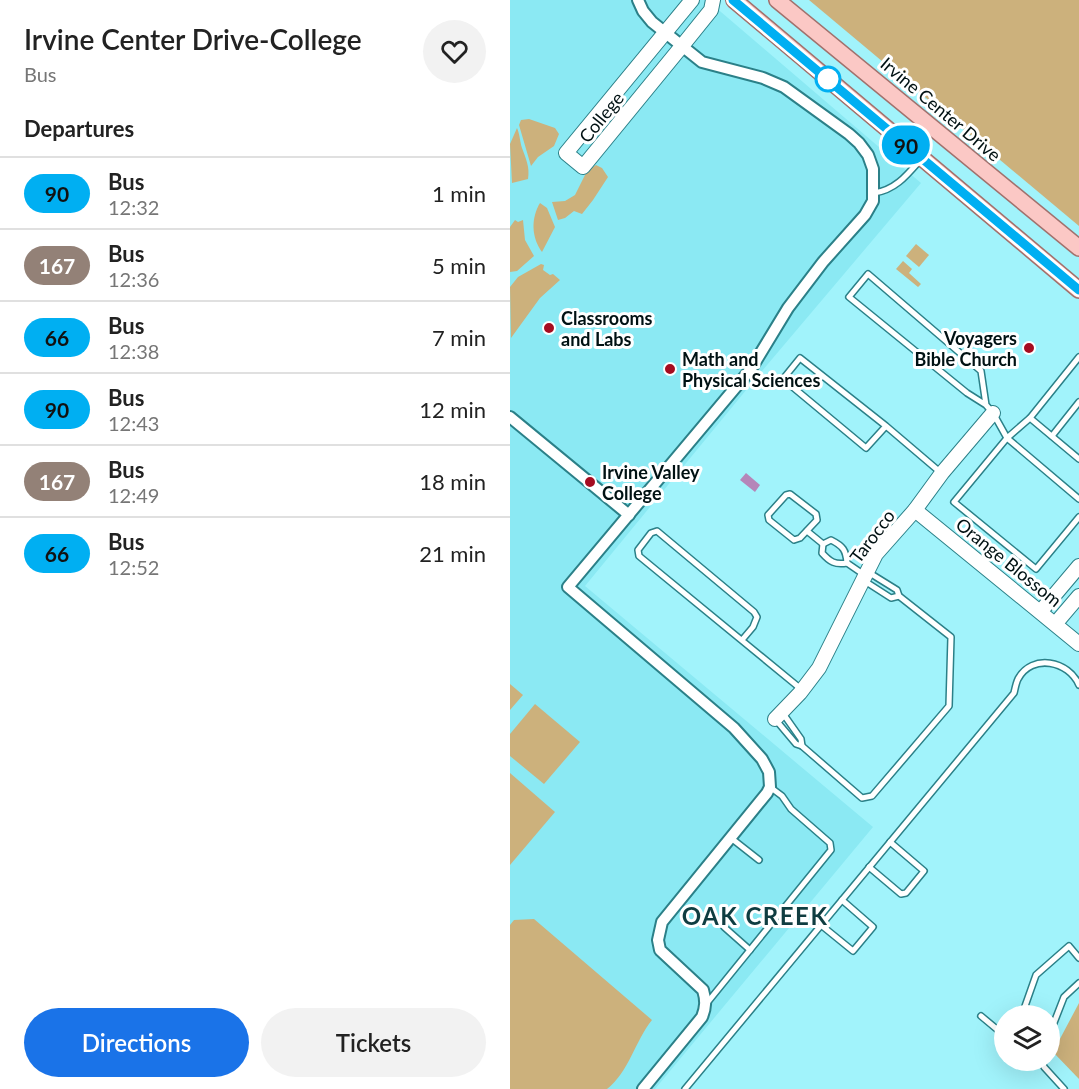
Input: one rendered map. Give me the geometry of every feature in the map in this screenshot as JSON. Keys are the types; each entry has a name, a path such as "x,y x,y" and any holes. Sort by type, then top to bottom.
{"main road":[{"path":"734,0 1079,290"},
{"name":"Irvine Center Drive","path":"777,0 1079,248"}],"street":[{"path":"638,0 643,12 652,22 702,62 763,78 784,87 849,134 860,143 868,155 873,169 874,193 873,201 865,215 788,308 751,369 568,587 734,728 762,759 770,772 770,787 767,793 662,922 658,940 660,950 703,990 706,1004 702,1017 643,1089"},
{"name":"College","path":"692,0 566,153 583,167 711,10 713,0"},
{"name":"Tarocco","path":"778,715 819,668 876,554 915,510 990,409"},
{"path":"510,417 629,515"},
{"name":"Orange Blossom","path":"915,510 1079,644"},
{"path":"1041,611 1079,566"},
{"path":"1056,623 1079,596"}],"lane":[{"path":"874,193 886,191 903,180 922,158"},
{"path":"990,409 849,297 868,274 981,371 990,409 1007,438 1079,499"},
{"path":"1079,357 1030,418 1007,438 954,502 1036,569 1079,517"},
{"path":"886,426 866,448 783,379 800,358 886,426 942,473"},
{"path":"1052,436 1079,402"},
{"path":"1030,418 1079,459"},
{"path":"790,494 816,514 817,520 807,531 794,540 769,520 768,515 786,495 790,494"},
{"path":"741,640 753,627 757,617 754,612 657,531 651,533 638,550 639,556 741,640 802,690"},
{"path":"807,531 824,544"},
{"path":"847,563 846,551 841,545 831,540 824,544 822,552 830,562 847,563 891,597 898,596"},
{"path":"778,715 796,744 802,746 862,798 873,796 949,706 951,637 898,596 897,590 865,576"},
{"path":"685,1089 1014,693 1018,679 1024,672 1039,663 1057,664 1071,673 1079,685"},
{"path":"778,715 801,739 802,746"},
{"path":"706,1004 831,850 830,843 770,787"},
{"path":"731,838 759,860"},
{"path":"869,867 901,894 906,893 924,871 890,842"},
{"path":"821,926 853,951 873,927 842,900"},
{"path":"724,927 750,950"},
{"path":"1025,1005 1036,975 1069,946 1079,958"},
{"path":"1060,1006 1064,997 1079,983"},
{"path":"981,1016 994,1027"},
{"path":"1048,1071 1065,1089"}],"shaded area":[{"name":"Irvine Valley College","path":"510,0 707,0 921,183 756,378 585,586 873,827 655,1089 510,1089"},
{"path":"809,0 1079,0 1079,226"},
{"path":"529,119 555,128 559,134 554,146 538,157 531,166 519,125 521,120"},
{"path":"517,128 527,163 528,179 512,183 510,144"},
{"path":"596,165 602,168 608,177 593,200 582,214 574,211 558,220 552,202 565,201 575,195 587,171"},
{"path":"540,203 547,208 555,227 542,252 534,234 535,215"},
{"path":"515,220 518,222 523,220 525,240 534,256 517,271 510,272 510,227"},
{"path":"916,244 929,255 919,267 906,256"},
{"path":"903,261 912,269 909,273 921,284 918,287 896,269"},
{"path":"541,264 544,265 543,270 560,280 540,298 511,338 510,287 518,277"},
{"path":"746,473 760,485 755,492 740,480"},
{"path":"510,684 523,695 510,710"},
{"path":"535,704 580,742 544,784 510,756 510,734"},
{"path":"510,773 555,812 510,865"},
{"path":"534,919 652,1020 621,1074 607,1089 510,1089 510,925 514,920"},
{"path":"1079,1003 1079,1079 1060,1059 1060,1039"}],"bus line":[{"name":"90","path":"733,0 1079,290"}],"place":[{"name":"Classrooms and Labs","path":"549,328"},
{"name":"Voyagers Bible Church","path":"1029,348"},
{"name":"Math and Physical Sciences","path":"670,369"},
{"name":"Irvine Valley College","path":"590,482"}],"district":[{"name":"OAK CREEK","path":"755,915"}]}
